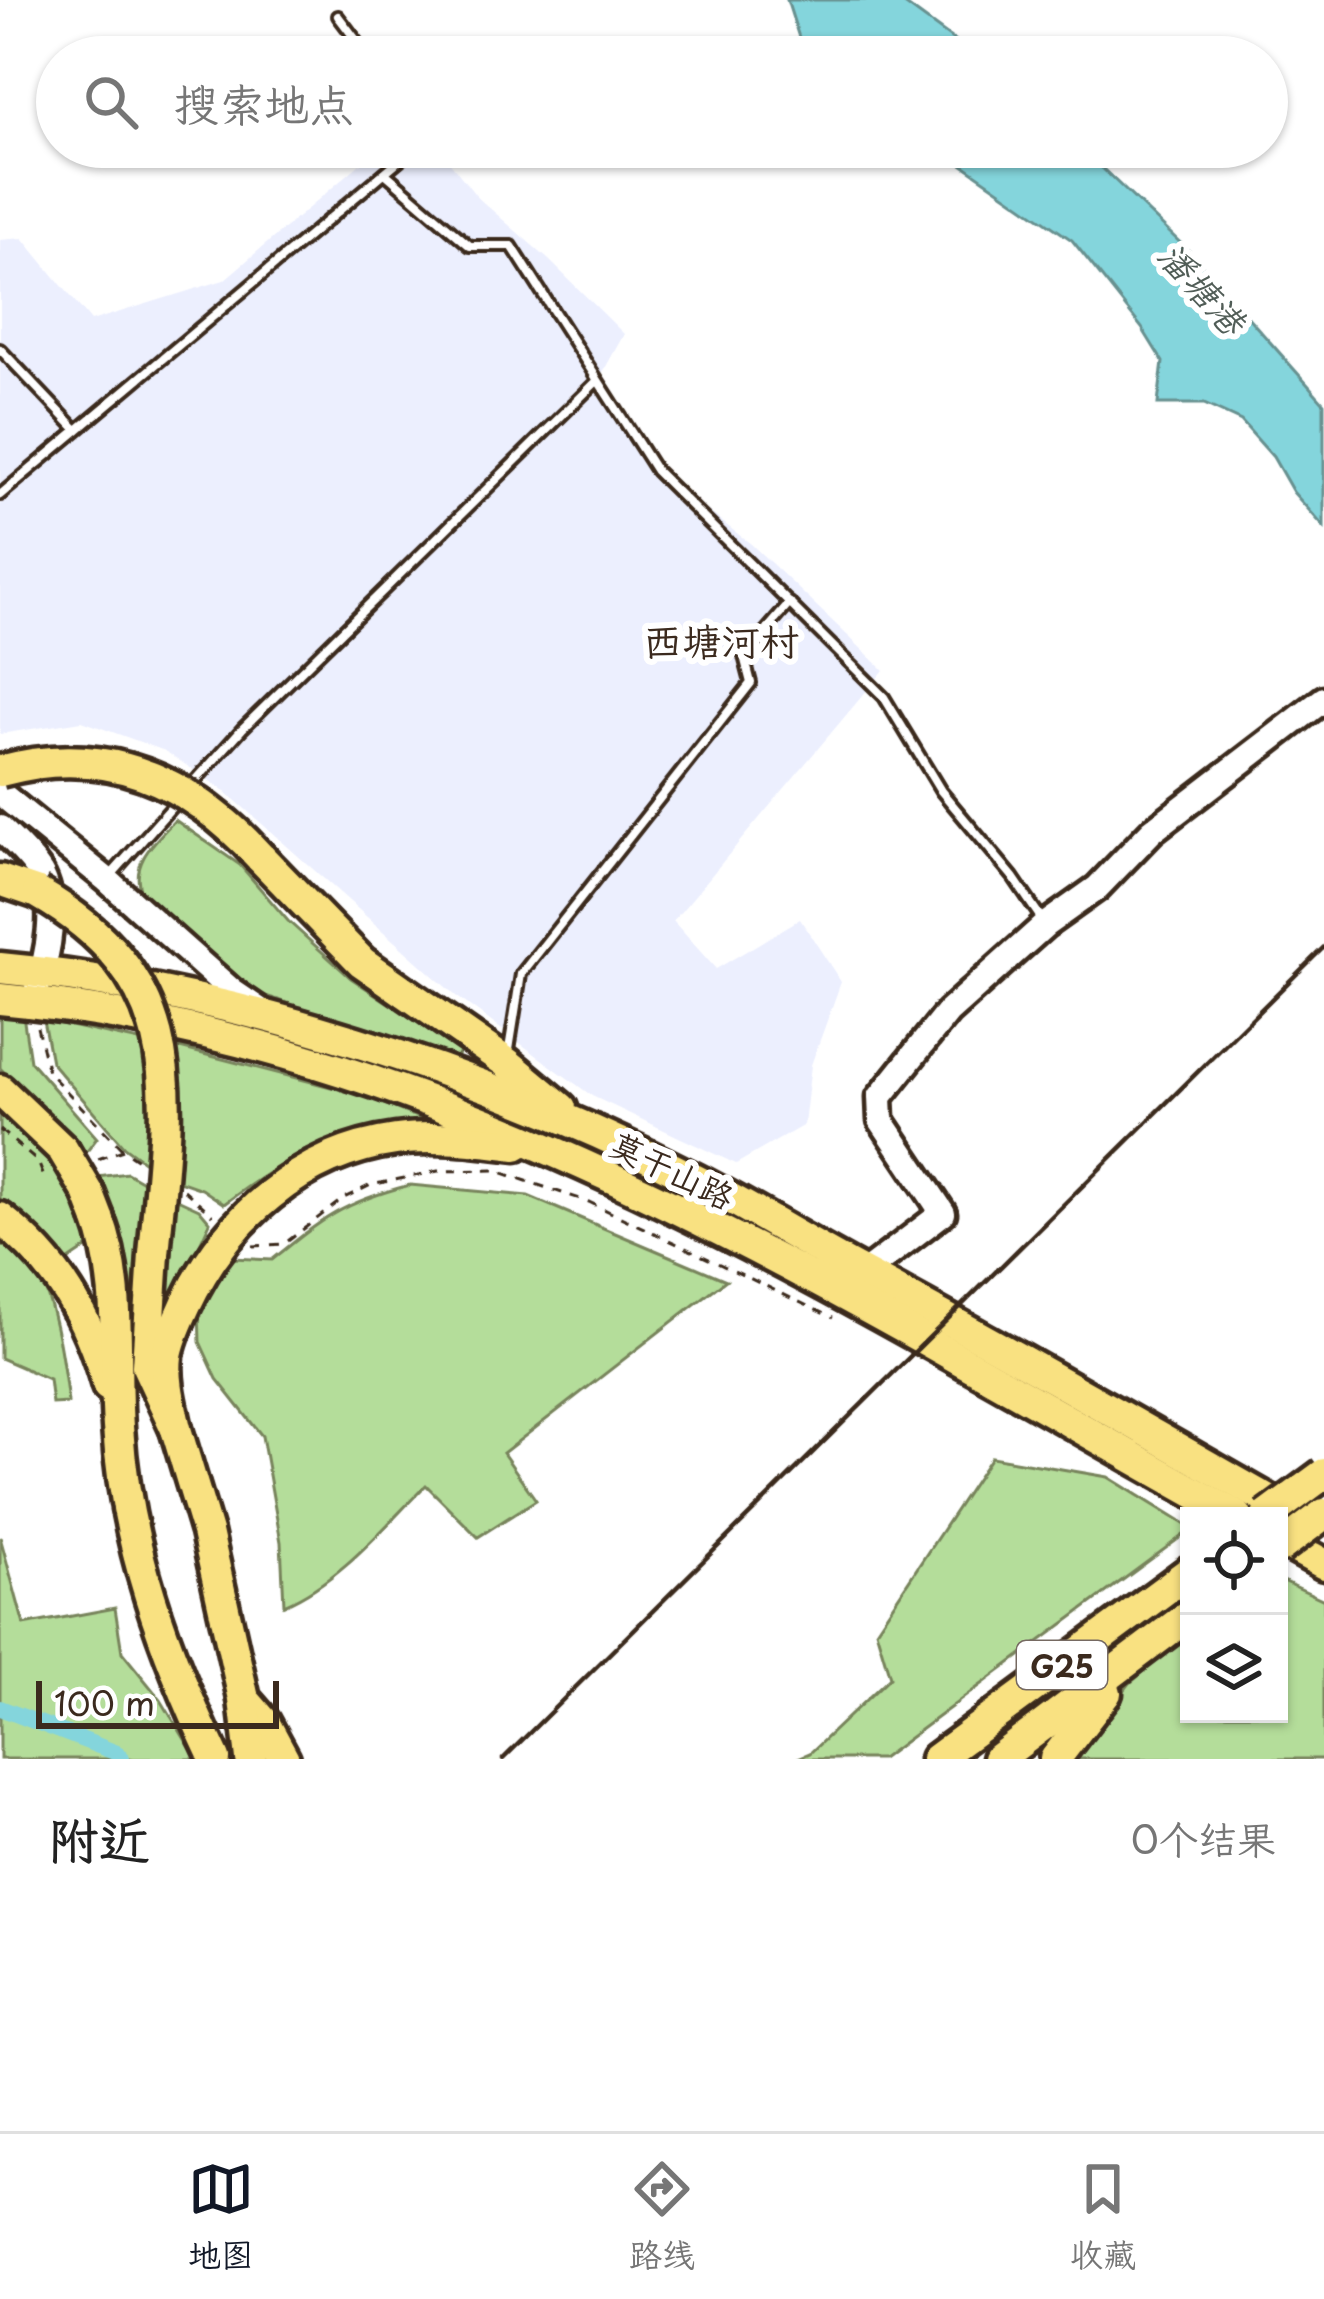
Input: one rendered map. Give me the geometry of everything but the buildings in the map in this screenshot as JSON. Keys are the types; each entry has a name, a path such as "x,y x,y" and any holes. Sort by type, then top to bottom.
{"highway":[{"path":"0,771 77,762 155,778 204,802 362,962 507,1064 589,1131"},
{"path":"0,880 38,893 81,918 128,970 150,1012 162,1056 165,1103 147,1366 176,1429"},
{"name":"莫干山路","path":"0,968 173,994 273,1019 412,1061 589,1131 694,1179 912,1297 1324,1532"},
{"name":"莫干山路","path":"0,999 195,1030 348,1070 553,1150 794,1270 1221,1507"},
{"path":"0,1090 63,1150 88,1192 109,1248 118,1430"},
{"path":"251,1759 244,1699 207,1532 166,1379 172,1335 198,1278 248,1213 278,1186 335,1155 396,1140 468,1139 553,1150"},
{"path":"0,1218 55,1270 87,1326 118,1430 149,1600 181,1687 215,1759"},
{"path":"1279,1507 1324,1474"},
{"path":"1288,1538 1324,1514"},
{"path":"1288,1548 1324,1564"},
{"name":"G25","path":"935,1759 1180,1579"},
{"name":"G25","path":"998,1759 1180,1622"},
{"path":"1055,1759 1142,1650"},
{"path":"244,1699 264,1722 284,1759"},
{"path":"923,1759 992,1715"}],"street":[{"path":"863,1274 943,1214 880,1120 880,1097 948,1012 1045,925 1097,888 1152,831 1324,698"},
{"name":"莫干山路","path":"0,793 233,992 273,1019"},
{"path":"0,827 38,869 47,889 48,940 32,1002"}],"lane":[{"path":"338,16 353,36"},
{"path":"0,495 390,168"},
{"path":"385,172 470,246 512,246 656,471 884,697 941,791 1045,925"},
{"path":"0,349 77,430"},
{"path":"106,880 242,729 597,381"},
{"path":"507,1064 520,974 751,683 744,656 790,603"}],"path":[{"path":"32,1002 48,1072 122,1150 142,1163"},
{"path":"245,1247 284,1244 344,1198 371,1185 438,1171 494,1170 589,1202 831,1317"},
{"path":"181,1188 201,1201 216,1220"}],"shaded area":[{"path":"355,168 454,168 477,197 624,334 598,381 656,471 751,544 884,670 673,921 716,969 800,919 841,982 811,1065 804,1125 736,1164 592,1096 456,996 226,792 165,751 82,721 0,734 0,240 23,238 91,321 224,280"}],"green space":[{"path":"175,820 240,865 288,921 351,978 461,1051 457,1057 256,993 142,895 141,863"},
{"path":"0,1012 23,1015 30,1061 97,1138 85,1154 0,1068"},
{"path":"43,1020 144,1042 153,1087 147,1164 124,1147 51,1062"},
{"path":"176,1047 362,1095 432,1123 370,1132 321,1146 276,1168 224,1204 202,1189 173,1179 179,1107"},
{"path":"0,1109 55,1170 93,1244 66,1262 0,1200"},
{"path":"127,1173 148,1185 140,1314 129,1319 112,1219 98,1177"},
{"path":"410,1185 528,1196 726,1280 503,1453 536,1500 478,1537 426,1485 342,1568 284,1605 281,1542 262,1436 217,1379 200,1342 199,1311 232,1258 272,1260 335,1213"},
{"path":"173,1197 199,1209 210,1222 167,1316 160,1316"},
{"path":"0,1227 26,1249 45,1288 68,1403 52,1404 49,1379 0,1358"},
{"path":"991,1457 1108,1477 1180,1521 1180,1538 881,1759 796,1759 810,1753 890,1677 876,1630"},
{"path":"0,1537 24,1625 115,1608 122,1652 161,1700 197,1759 0,1759"},
{"path":"1288,1583 1324,1600 1324,1759 1071,1759 1130,1683 1180,1641 1180,1723 1288,1723"}],"water":[{"path":"787,0 899,0 948,36 798,36"},
{"name":"潘塘港","path":"967,168 1102,168 1192,254 1324,403 1324,527 1241,421 1204,404 1158,404 1163,362 1072,240"}],"waterway":[{"path":"0,1708 117,1753 122,1759"}],"railway":[{"path":"503,1759 1324,947"}],"district":[{"name":"西塘河村","path":"721,639"}]}
